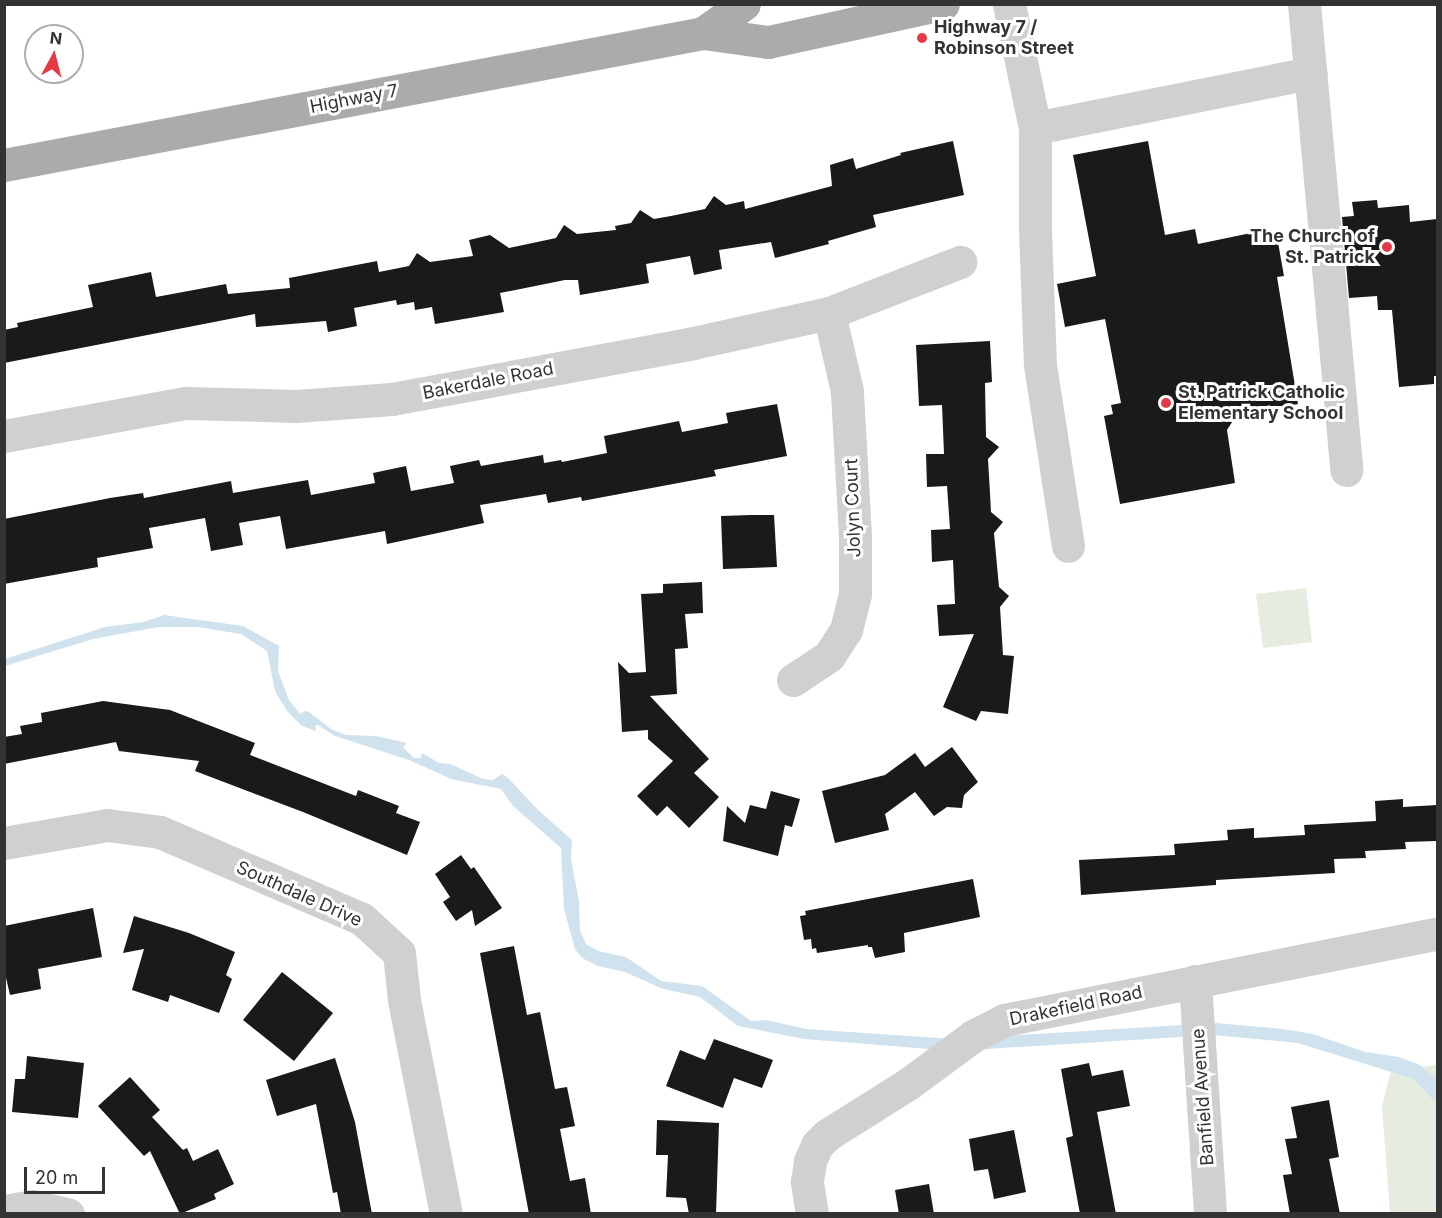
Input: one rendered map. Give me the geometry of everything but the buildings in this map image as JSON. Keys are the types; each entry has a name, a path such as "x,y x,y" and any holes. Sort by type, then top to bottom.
{"main road":[{"name":"Highway 7","path":"703,33 744,4"},
{"name":"Highway 7","path":"4,165 703,33 768,42 943,4"}],"street":[{"path":"1009,4 1035,128 1035,230 1040,365 1068,546"},
{"path":"1304,4 1346,470"},
{"path":"1035,128 1311,73"},
{"name":"Bakerdale Road","path":"4,436 185,403 296,406 392,399 693,343 829,314 960,262"},
{"name":"Jolyn Court","path":"793,680 829,656 846,630 855,594 855,536 847,391 829,314"},
{"name":"Southdale Drive","path":"4,843 108,825 160,832 362,919 399,953 404,1000 446,1214"},
{"name":"Drakefield Road","path":"812,1214 807,1181 817,1145 826,1135 908,1084 973,1036 1004,1020 1437,933"},
{"name":"Banfield Avenue","path":"1195,981 1210,1214"},
{"path":"4,1211 32,1206 68,1214"}],"shaded area":[{"path":"1306,588 1312,642 1263,648 1256,594"},
{"path":"1437,1065 1437,1213 1390,1213 1382,1106 1391,1071"}],"water":[{"path":"164,615 243,626 279,646 278,671 289,700 300,714 305,711 309,712 331,729 346,735 376,736 407,743 403,747 414,758 421,758 422,753 439,763 450,764 483,779 493,780 502,774 507,777 538,810 572,840 571,859 579,902 580,931 586,944 598,951 626,957 661,981 702,986 751,1021 766,1020 806,1029 953,1039 1215,1023 1283,1029 1313,1034 1365,1052 1399,1057 1420,1065 1437,1079 1437,1104 1414,1079 1298,1043 1213,1035 955,1051 804,1039 738,1026 700,997 663,989 625,972 598,966 582,958 575,949 564,909 561,848 513,806 501,789 451,779 409,760 335,736 318,725 315,725 316,731 302,726 287,711 275,691 267,651 241,634 198,627 159,627 93,639 5,666 5,659 105,627 143,622"}],"place":[{"name":"Highway 7 / Robinson Street","path":"922,38"},
{"name":"The Church of St. Patrick","path":"1387,247"},
{"name":"St. Patrick Catholic Elementary School","path":"1166,403"}]}
